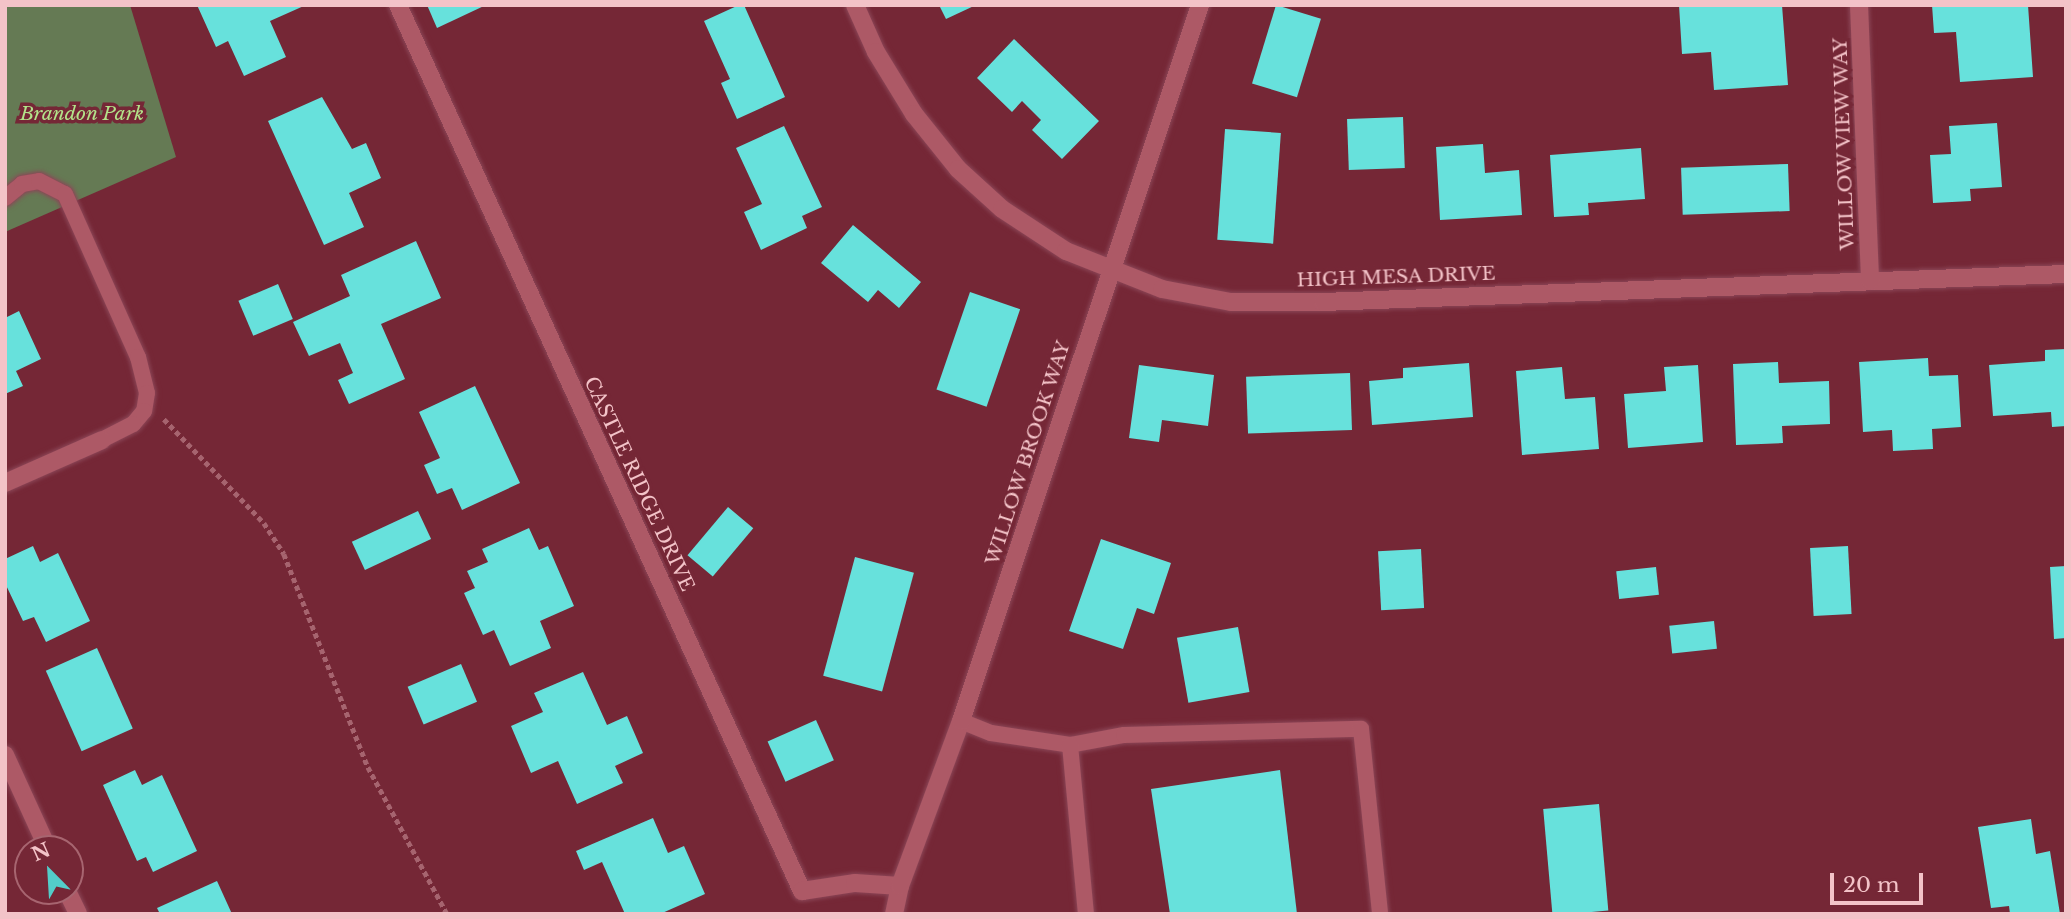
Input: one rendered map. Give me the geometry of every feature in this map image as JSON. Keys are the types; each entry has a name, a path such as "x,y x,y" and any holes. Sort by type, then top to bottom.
{"street":[{"name":"CASTLE RIDGE DRIVE","path":"397,5 802,891 855,883 900,886"},
{"name":"HIGH MESA DRIVE","path":"855,5 876,52 914,114 958,169 1002,209 1066,251 1111,272 1163,289 1231,302 2066,274"},
{"name":"WILLOW BROOK WAY","path":"894,914 900,886 961,721 1200,5"},
{"name":"WILLOW VIEW WAY","path":"1859,5 1870,281"},
{"path":"5,483 102,440"},
{"path":"5,755 42,835"}],"lane":[{"path":"5,198 22,184 39,181 65,194 138,357 145,404 134,424 102,440"},
{"path":"961,721 991,733 1070,745 1125,735 1361,729 1380,914"},
{"path":"1070,745 1086,914"}],"path":[{"path":"145,404 223,477 264,523 284,554 368,767 447,914"}],"green space":[{"name":"Brandon Park","path":"5,5 130,5 176,157 5,232"}],"building":[{"path":"197,5 306,5 270,21 286,57 244,76 228,41 216,47"},
{"path":"427,5 486,5 437,28"},
{"path":"744,5 785,97 737,119 721,83 730,79 704,21"},
{"path":"939,5 976,5 946,19"},
{"path":"1276,5 1321,19 1297,97 1252,83"},
{"path":"1679,5 1782,5 1788,85 1714,90 1711,52 1682,54"},
{"path":"1932,5 2028,5 2033,77 1960,82 1956,32 1934,33"},
{"path":"1014,39 1099,121 1062,159 1032,130 1041,120 1022,101 1012,112 977,78"},
{"path":"322,97 352,149 366,143 381,178 349,193 364,227 324,245 268,121"},
{"path":"1403,117 1405,168 1349,170 1347,119"},
{"path":"1997,123 2002,187 1970,189 1971,201 1933,203 1930,155 1951,154 1949,126"},
{"path":"784,126 822,207 802,216 807,228 761,250 744,212 762,204 736,148"},
{"path":"1225,129 1281,133 1273,244 1217,240"},
{"path":"1483,144 1485,173 1519,170 1522,215 1440,220 1436,147"},
{"path":"1641,148 1645,199 1588,203 1589,215 1554,217 1550,155"},
{"path":"1788,164 1790,211 1683,215 1681,168"},
{"path":"853,225 921,282 899,308 878,290 868,302 821,263"},
{"path":"416,241 441,298 381,324 405,379 349,404 338,380 353,373 340,343 309,356 293,322 350,296 341,275"},
{"path":"278,284 293,319 253,336 238,301"},
{"path":"970,292 1020,309 987,407 936,389"},
{"path":"19,311 41,359 16,371 23,386 5,394 5,318"},
{"path":"2066,349 2066,426 2052,427 2051,412 1993,416 1989,365 2045,361 2045,350"},
{"path":"1928,358 1929,376 1958,375 1961,427 1932,429 1933,449 1893,451 1892,430 1863,432 1859,362"},
{"path":"1778,362 1779,383 1829,381 1830,424 1782,426 1783,443 1736,445 1733,364"},
{"path":"1469,363 1473,417 1372,425 1369,381 1403,378 1403,368"},
{"path":"1139,365 1214,375 1208,426 1162,420 1159,442 1129,438"},
{"path":"1698,365 1703,442 1628,448 1624,394 1666,391 1664,367"},
{"path":"1562,367 1565,399 1595,397 1599,449 1522,455 1516,371"},
{"path":"1350,373 1352,430 1248,434 1246,377"},
{"path":"475,386 520,483 462,510 452,488 437,494 424,465 440,458 419,412"},
{"path":"728,507 753,528 713,576 688,555"},
{"path":"418,511 431,539 365,570 352,542"},
{"path":"529,528 539,550 548,546 574,606 540,621 551,648 510,666 494,630 483,635 464,593 475,588 467,571 488,562 482,549"},
{"path":"1101,539 1171,563 1154,614 1137,608 1123,649 1069,631"},
{"path":"33,546 40,562 58,553 90,621 46,642 34,617 23,621 5,583 5,559"},
{"path":"1848,546 1852,614 1814,616 1810,548"},
{"path":"1421,549 1424,608 1381,610 1378,551"},
{"path":"855,557 914,573 882,692 823,676"},
{"path":"2066,566 2066,638 2054,639 2050,567"},
{"path":"1656,567 1659,595 1619,599 1616,571"},
{"path":"1714,621 1717,649 1672,654 1669,626"},
{"path":"1238,627 1249,692 1188,703 1177,638"},
{"path":"97,648 133,728 82,751 46,671"},
{"path":"461,664 477,702 424,724 408,687"},
{"path":"583,672 607,725 627,716 643,753 615,766 623,783 577,804 558,761 531,773 511,726 543,712 534,693"},
{"path":"816,720 834,760 785,782 768,742"},
{"path":"135,770 142,785 162,775 197,851 153,872 146,857 137,861 103,785"},
{"path":"1280,770 1297,914 1170,914 1151,789"},
{"path":"1599,804 1608,911 1552,914 1543,809"},
{"path":"653,818 668,853 684,846 705,894 660,914 625,914 602,862 584,870 576,851"},
{"path":"2031,819 2036,854 2050,851 2060,914 2010,914 2009,906 1991,908 1978,827"},
{"path":"217,881 232,914 160,914 157,908"}]}
